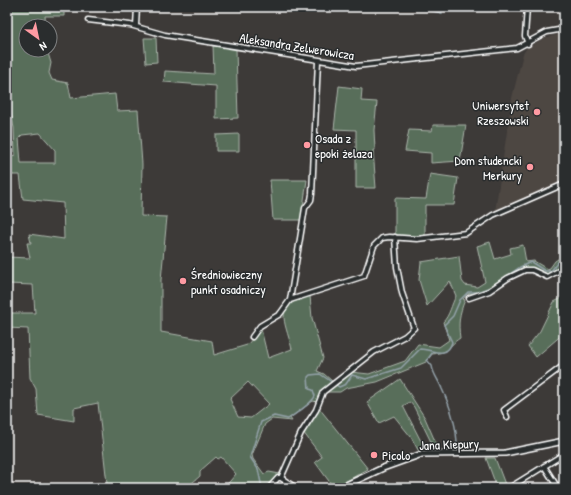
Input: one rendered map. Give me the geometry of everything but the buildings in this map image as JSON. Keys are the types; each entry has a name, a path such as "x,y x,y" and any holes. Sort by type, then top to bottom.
{"street":[{"path":"136,26 137,7"},
{"path":"527,7 526,36 528,44"},
{"name":"Aleksandra Zelwerowicza","path":"88,20 136,26 165,34 350,66 364,66 512,49 528,44 546,32 564,29"},
{"path":"252,337 260,326 280,314 290,300 305,208 312,194 318,60"},
{"path":"290,300 362,278 366,272 375,244 384,238 395,237 417,239 466,233 493,215 564,184"},
{"path":"269,488 278,478 281,478 303,429 316,410 323,392 374,352 405,336 414,328 402,293 396,260 395,237"},
{"path":"469,298 489,291 508,278 525,270 532,270 547,277 564,268"},
{"path":"507,417 504,410 564,365"},
{"name":"Jana Kiepury","path":"340,488 383,468 422,454 505,453 564,441"},
{"path":"509,488 564,454"},
{"path":"544,466 558,488"},
{"path":"281,478 296,488"}],"shaded area":[{"name":"Uniwersytet Rzeszowski","path":"564,34 564,181 495,212 512,98 523,54 526,49 544,38"}],"green space":[{"path":"7,7 64,7 64,16 18,18 18,58 49,58 51,63 49,73 52,80 68,83 71,98 115,94 117,111 138,110 142,164 141,216 167,217 161,280 161,332 212,341 214,355 247,345 261,329 268,358 292,349 284,321 286,309 290,304 310,296 312,318 323,358 317,371 324,374 332,381 321,393 317,402 313,401 290,418 292,421 272,419 265,424 252,455 253,459 264,474 269,472 280,474 268,488 224,488 236,474 221,457 218,459 216,457 200,471 200,476 192,483 194,488 180,486 177,488 80,488 80,485 100,483 101,486 107,484 98,403 74,408 74,421 38,415 36,389 30,378 28,329 7,328 7,313 35,313 33,285 7,284 7,257 30,258 27,243 31,243 29,234 64,239 63,203 23,199 20,175 7,175 7,158 15,155 14,128 7,94","holes":["40,133 55,150 55,163 21,163 19,138 22,135","248,382 269,404 251,418 238,417 230,399"]},
{"path":"144,38 156,38 157,62 146,63"},
{"path":"213,45 236,49 238,118 216,119 216,86 164,82 165,71 214,74"},
{"path":"339,86 362,89 361,101 377,102 374,130 375,150 373,150 376,188 356,188 356,130 334,129"},
{"path":"433,125 466,125 460,161 431,163 431,153 405,151 409,130 432,131"},
{"path":"239,134 239,151 216,151 216,135"},
{"path":"430,174 458,178 454,205 425,205 425,237 395,235 395,198 426,199"},
{"path":"270,180 307,180 301,220 273,220"},
{"path":"490,242 495,259 511,254 510,248 523,245 526,262 534,261 547,269 564,255 564,266 547,275 536,270 520,269 498,286 489,290 467,294 463,299 465,300 461,310 459,328 460,338 446,350 432,354 426,362 377,382 346,388 340,392 327,392 351,372 369,374 405,361 418,344 439,347 449,340 443,322 449,313 456,296 450,281 427,306 419,280 421,262 459,256 462,281 465,285 477,287 485,282 477,246"},
{"path":"564,297 564,333 536,357 528,346 540,331 554,302"},
{"path":"400,379 425,418 438,448 434,448 414,407 410,402 403,406 425,449 418,450 411,437 394,416 379,423 367,402"},
{"path":"319,408 368,469 334,488 315,462 322,457 303,432"},
{"path":"486,458 495,458 506,487 497,488"}],"waterway":[{"path":"414,7 442,13"},
{"path":"496,284 520,267 531,262 545,271 551,271 558,262 564,258"},
{"path":"262,488 258,469 250,457 261,422 274,416 288,419 311,402 315,396 313,390 309,389 308,377 310,375 320,374 339,387 346,384 352,375 366,379 401,368 420,349 439,352 447,351 452,342 444,325 453,316 460,300 468,292 477,292 491,287"},
{"path":"433,352 427,360 432,366 450,410 456,432 457,446"}],"place":[{"name":"Uniwersytet Rzeszowski","path":"537,112"},
{"name":"Osada z epoki żelaza","path":"307,145"},
{"name":"Dom studencki Merkury","path":"530,167"},
{"name":"Średniowieczny punkt osadniczy","path":"183,281"},
{"name":"Picolo","path":"374,455"}]}
